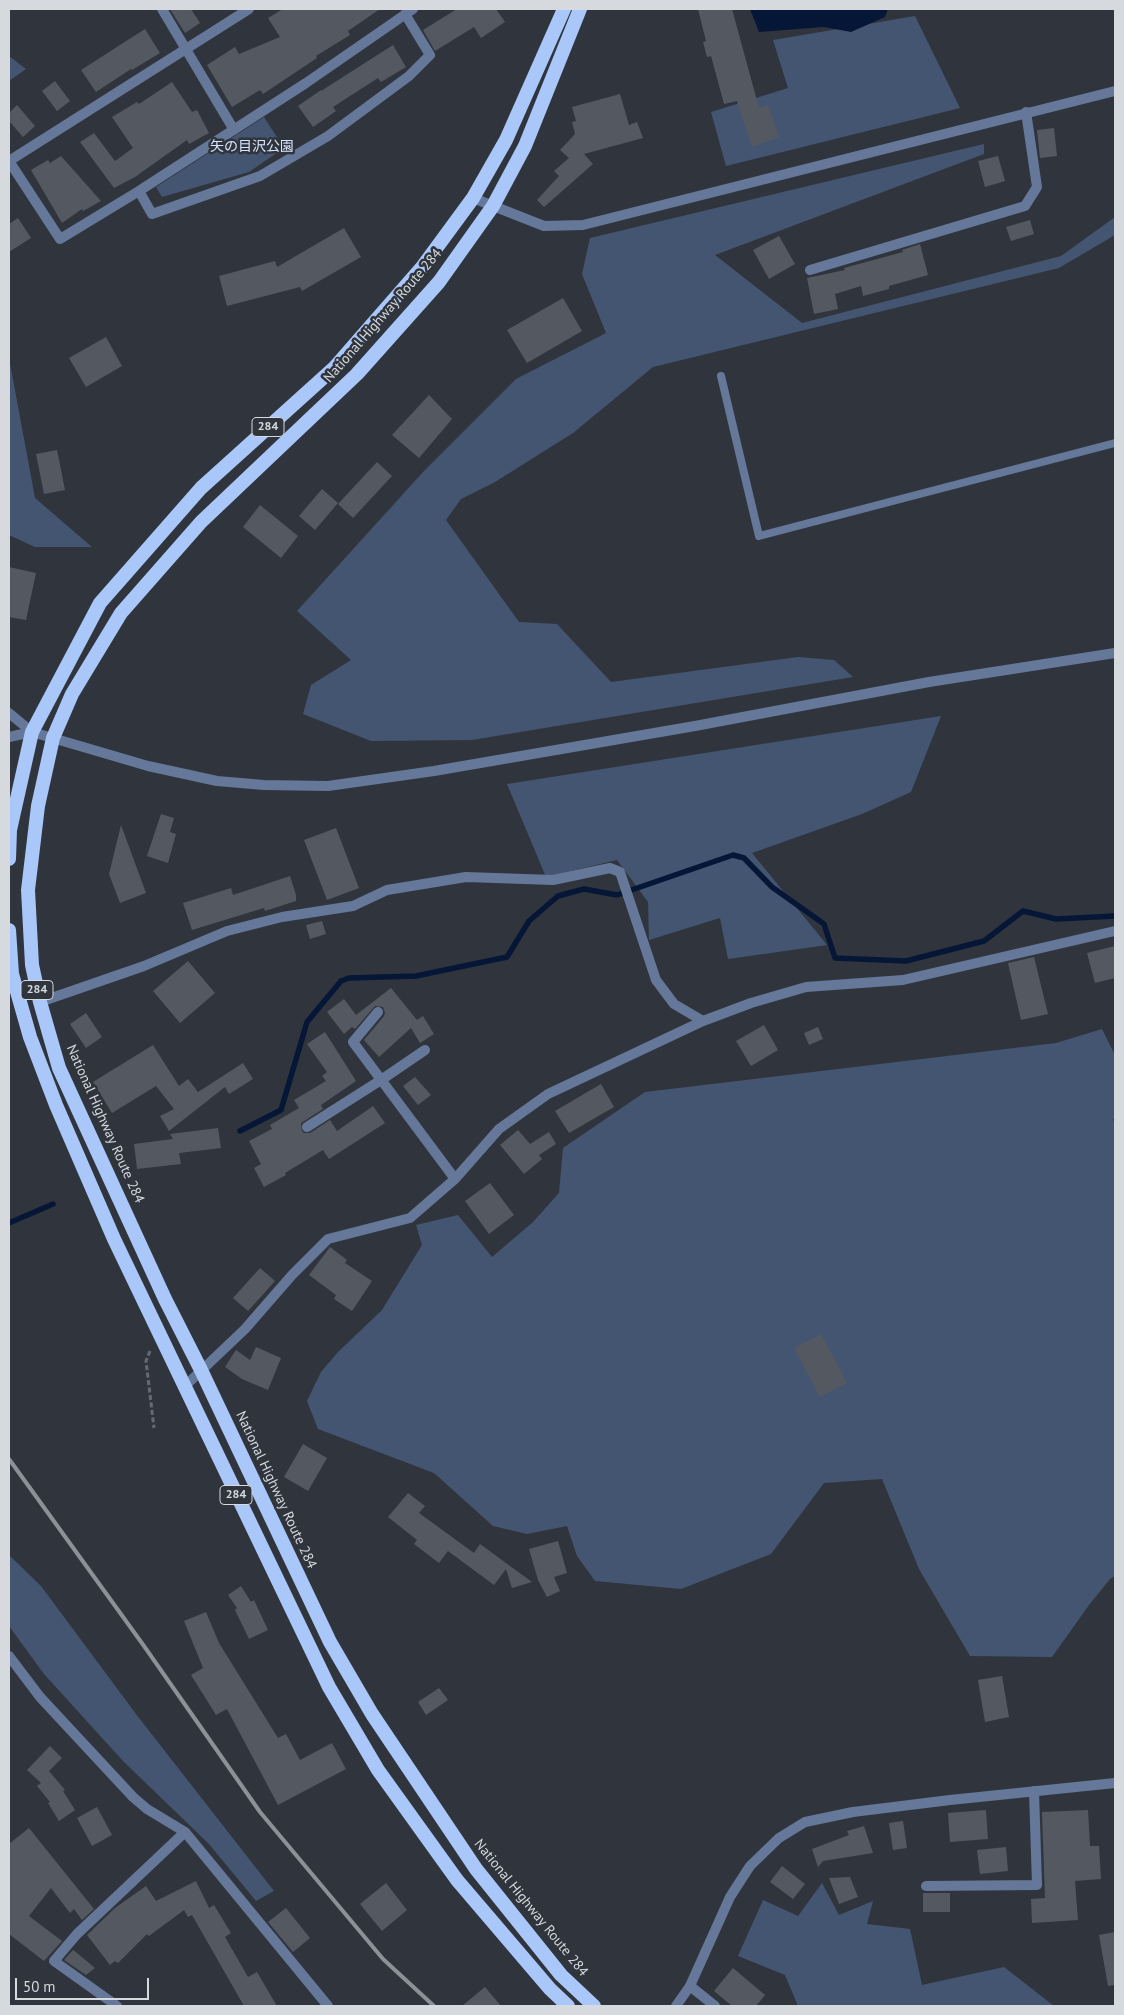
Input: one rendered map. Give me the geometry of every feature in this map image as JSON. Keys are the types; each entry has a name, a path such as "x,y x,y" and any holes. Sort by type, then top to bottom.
{"highway":[{"name":"National Highway Route 284","path":"9,859 10,830 32,732 100,603 201,488 334,368 423,266 473,198 506,140 564,9"},
{"name":"National Highway Route 284","path":"580,9 525,146 493,206 439,282 357,374 201,522 121,613 72,694 53,738 38,806 28,890 32,965 40,1002 59,1068 165,1299 201,1370 326,1634 372,1714 476,1869 561,1975 594,2006"},
{"name":"284","path":"9,930 12,974 30,1037 56,1105 114,1239 329,1687 378,1770 456,1880 550,1989 568,2006"}],"street":[{"path":"162,9 234,130"},
{"path":"139,191 152,214 260,176 328,136 409,76 430,55 409,12 234,130 60,239 9,161 250,9"},
{"path":"473,198 544,226 583,225 1115,91"},
{"path":"810,270 1025,206 1037,187 1026,112"},
{"path":"9,713 32,732 148,766 217,781 264,785 328,786 473,764 695,726 929,682 1115,653"},
{"path":"9,737 32,732"},
{"path":"40,1002 144,966 227,931 282,917 353,906 387,890 466,877 553,880 610,868 620,872 656,980 674,1004 703,1021"},
{"path":"184,1387 245,1329 292,1275 328,1239 410,1218 455,1179 499,1129 548,1094 703,1021 751,1003 806,987 903,980 1115,930"},
{"path":"378,1012 353,1042 455,1179"},
{"path":"307,1127 424,1050"},
{"path":"9,1656 40,1697 133,1797 147,1809 185,1832 328,2006"},
{"path":"676,2006 690,1986 730,1897 750,1866 779,1838 806,1822 853,1812 1115,1783"},
{"path":"926,1886 1037,1885 1034,1791"},
{"path":"117,2006 54,1960 77,1934 185,1832"},
{"path":"690,1986 716,2006"}],"lane":[{"path":"722,376 759,536 1115,443"}],"path":[{"path":"154,1428 146,1361 157,1329"}],"green space":[{"path":"915,16 960,108 726,166 711,112 788,88 773,40"},
{"path":"9,56 26,69 9,81"},
{"name":"矢の目沢公園","path":"264,117 284,148 249,172 162,197 156,187"},
{"path":"984,144 984,154 715,255 802,323 1061,256 1115,217 1115,235 1059,268 653,367 573,433 495,482 461,499 446,520 519,622 557,624 611,682 798,657 834,660 853,677 472,740 371,741 303,714 311,685 351,660 297,611 424,471 516,379 606,333 582,274 590,238"},
{"path":"9,358 35,498 92,547 35,547 9,535"},
{"path":"941,716 911,792 862,814 752,853 827,945 728,959 720,918 649,940 648,902 617,860 546,877 507,784"},
{"path":"1102,1029 1115,1055 1115,1116 1113,1120 1115,1122 1115,1576 1110,1579 1089,1605 1052,1657 970,1656 919,1569 882,1479 824,1483 771,1554 681,1589 595,1581 577,1556 567,1526 527,1534 493,1526 434,1473 318,1429 307,1401 321,1372 338,1352 382,1310 422,1245 416,1225 458,1215 492,1257 533,1222 559,1193 563,1148 645,1092 1056,1043"},
{"path":"9,1555 41,1586 136,1714 274,1891 256,1901 209,1844 123,1761 44,1674 9,1626"},
{"path":"822,1883 839,1915 873,1901 867,1924 910,1929 922,1985 1004,1967 1054,2006 798,2006 785,1975 738,1956 763,1900 798,1916"}],"shaded area":[{"path":"750,9 888,9 885,17 851,32 824,27 759,32"}],"building":[{"path":"170,9 191,9 200,23 185,33"},
{"path":"283,9 380,9 348,31 350,35 316,56 317,58 263,94 260,90 232,107 207,65 235,47 239,54 280,37 268,18"},
{"path":"457,9 496,9 505,22 481,38 474,27 435,51 423,30"},
{"path":"698,9 732,9 759,108 768,105 779,137 752,147 737,101 724,104 711,56 707,57 703,42 706,41"},
{"path":"145,29 160,53 96,92 81,70"},
{"path":"393,45 406,67 381,82 378,78 333,107 336,111 313,127 298,106"},
{"path":"55,81 70,101 57,111 42,91"},
{"path":"172,82 192,112 197,110 209,133 189,144 187,140 135,177 114,188 80,142 94,133 115,161 133,148 112,117 137,102 139,104"},
{"path":"620,94 629,125 637,122 643,138 584,154 593,164 544,207 537,200 559,176 554,171 569,158 560,150 575,134 572,122 576,121 572,107"},
{"path":"17,105 35,126 23,137 9,121 9,113"},
{"path":"1054,128 1057,156 1040,158 1037,130"},
{"path":"61,156 101,201 83,211 82,209 62,223 31,170 48,160 50,163"},
{"path":"998,156 1005,181 985,187 978,161"},
{"path":"18,218 31,238 9,252 9,224"},
{"path":"1030,220 1034,234 1011,241 1006,227"},
{"path":"344,228 361,257 302,291 300,287 227,306 219,276 275,261 277,267"},
{"path":"779,236 795,264 769,279 753,250"},
{"path":"920,244 928,275 889,286 889,289 863,296 861,286 835,294 838,309 814,314 807,278 845,270 844,268 903,252 902,250"},
{"path":"563,298 582,331 527,363 507,330"},
{"path":"106,337 122,366 86,387 69,358"},
{"path":"429,395 452,419 419,458 392,435"},
{"path":"57,450 65,490 44,494 36,454"},
{"path":"377,462 392,476 353,518 338,504"},
{"path":"322,489 338,503 315,530 299,516"},
{"path":"260,505 298,536 281,558 243,527"},
{"path":"9,567 36,573 26,620 9,617"},
{"path":"161,814 174,818 170,832 176,834 168,863 147,856"},
{"path":"121,825 146,893 120,903 109,874"},
{"path":"336,828 359,888 327,900 304,840"},
{"path":"290,876 296,901 265,911 264,908 192,930 183,903 231,888 233,895"},
{"path":"322,921 326,934 310,939 306,925"},
{"path":"1115,946 1115,978 1095,983 1087,953"},
{"path":"1034,957 1048,1014 1021,1020 1008,963"},
{"path":"188,961 215,993 180,1023 153,991"},
{"path":"391,988 417,1020 423,1016 434,1034 420,1043 411,1028 379,1057 364,1040 384,1016 383,1007 375,1006 355,1029 352,1027 344,1034 327,1012 344,999 356,1015"},
{"path":"86,1013 102,1037 86,1048 70,1024"},
{"path":"764,1025 778,1050 751,1066 736,1041"},
{"path":"818,1027 823,1039 809,1045 804,1033"},
{"path":"325,1032 356,1081 321,1105 323,1109 301,1123 302,1131 310,1133 330,1120 337,1131 373,1106 385,1123 329,1159 323,1150 285,1173 286,1175 264,1187 254,1168 261,1164 249,1141 272,1129 270,1125 299,1108 294,1100 326,1081 322,1076 327,1072 307,1044"},
{"path":"153,1045 179,1086 188,1079 198,1092 243,1063 253,1079 229,1094 225,1087 169,1131 160,1116 174,1109 156,1086 112,1113 93,1082"},
{"path":"415,1077 431,1095 418,1105 403,1086"},
{"path":"601,1084 614,1107 569,1133 555,1111"},
{"path":"218,1128 221,1148 179,1153 181,1164 137,1169 134,1144 173,1139 170,1134"},
{"path":"518,1130 530,1144 549,1132 556,1144 539,1155 542,1159 524,1174 500,1145"},
{"path":"490,1183 514,1215 489,1234 465,1201"},
{"path":"330,1247 347,1260 345,1263 372,1281 352,1311 334,1299 336,1295 309,1275"},
{"path":"260,1268 275,1281 248,1311 233,1298"},
{"path":"821,1334 847,1383 820,1397 794,1348"},
{"path":"256,1347 281,1358 268,1390 242,1379 225,1367 236,1350 250,1360"},
{"path":"303,1444 327,1458 308,1491 284,1477"},
{"path":"408,1493 425,1506 419,1513 474,1553 480,1544 532,1582 512,1588 506,1569 494,1585 448,1551 439,1563 414,1544 417,1540 388,1517"},
{"path":"558,1541 567,1573 554,1577 560,1591 547,1597 538,1580 529,1549"},
{"path":"241,1586 251,1602 254,1600 268,1630 249,1639 235,1610 237,1608 228,1595"},
{"path":"206,1612 219,1643 278,1738 286,1734 300,1760 332,1743 346,1769 278,1805 227,1709 216,1715 191,1675 203,1668 184,1621"},
{"path":"1002,1676 1009,1717 985,1722 978,1680"},
{"path":"439,1688 448,1700 426,1715 418,1702"},
{"path":"50,1746 62,1758 49,1771 65,1790 63,1791 75,1810 59,1821 48,1803 50,1802 37,1786 41,1783 27,1770"},
{"path":"97,1807 112,1835 92,1846 77,1818"},
{"path":"986,1810 988,1839 950,1842 948,1813"},
{"path":"1088,1810 1090,1846 1099,1846 1101,1879 1075,1881 1078,1920 1032,1923 1031,1899 1045,1898 1042,1812"},
{"path":"903,1821 907,1848 893,1850 889,1823"},
{"path":"864,1826 873,1853 823,1861 818,1867 812,1849 849,1835 847,1831"},
{"path":"29,1828 94,1909 82,1920 74,1909 70,1913 51,1888 29,1916 62,1941 44,1961 9,1934 9,1844"},
{"path":"1006,1847 1008,1871 980,1874 977,1850"},
{"path":"782,1866 805,1884 793,1899 770,1882"},
{"path":"850,1877 858,1897 839,1904 829,1878"},
{"path":"196,1881 209,1908 214,1905 231,1933 225,1937 248,1977 257,1972 277,2006 244,2006 192,1915 188,1917 184,1910 149,1936 147,1934 118,1963 115,1961 110,1965 87,1935 115,1908 146,1886 156,1901"},
{"path":"386,1883 407,1910 382,1931 360,1904"},
{"path":"923,1893 950,1893 950,1912 923,1912"},
{"path":"286,1908 310,1938 293,1952 268,1922"},
{"path":"1115,1932 1115,1985 1108,1986 1099,1935"},
{"path":"73,1950 95,1968 86,1975 64,1960"},
{"path":"733,1968 765,1995 756,2006 732,2006 714,1991"},
{"path":"485,1987 501,2006 462,2006"}],"waterway":[{"path":"240,1131 281,1110 307,1022 341,981 349,978 416,976 507,957 529,921 558,896 584,889 617,895 733,855 744,858 772,887 824,924 835,958 906,961 984,941 1023,911 1056,919 1115,916"},
{"path":"9,1223 53,1204"}],"railway":[{"path":"9,1459 144,1646 260,1812 383,1959 434,2006"}]}
